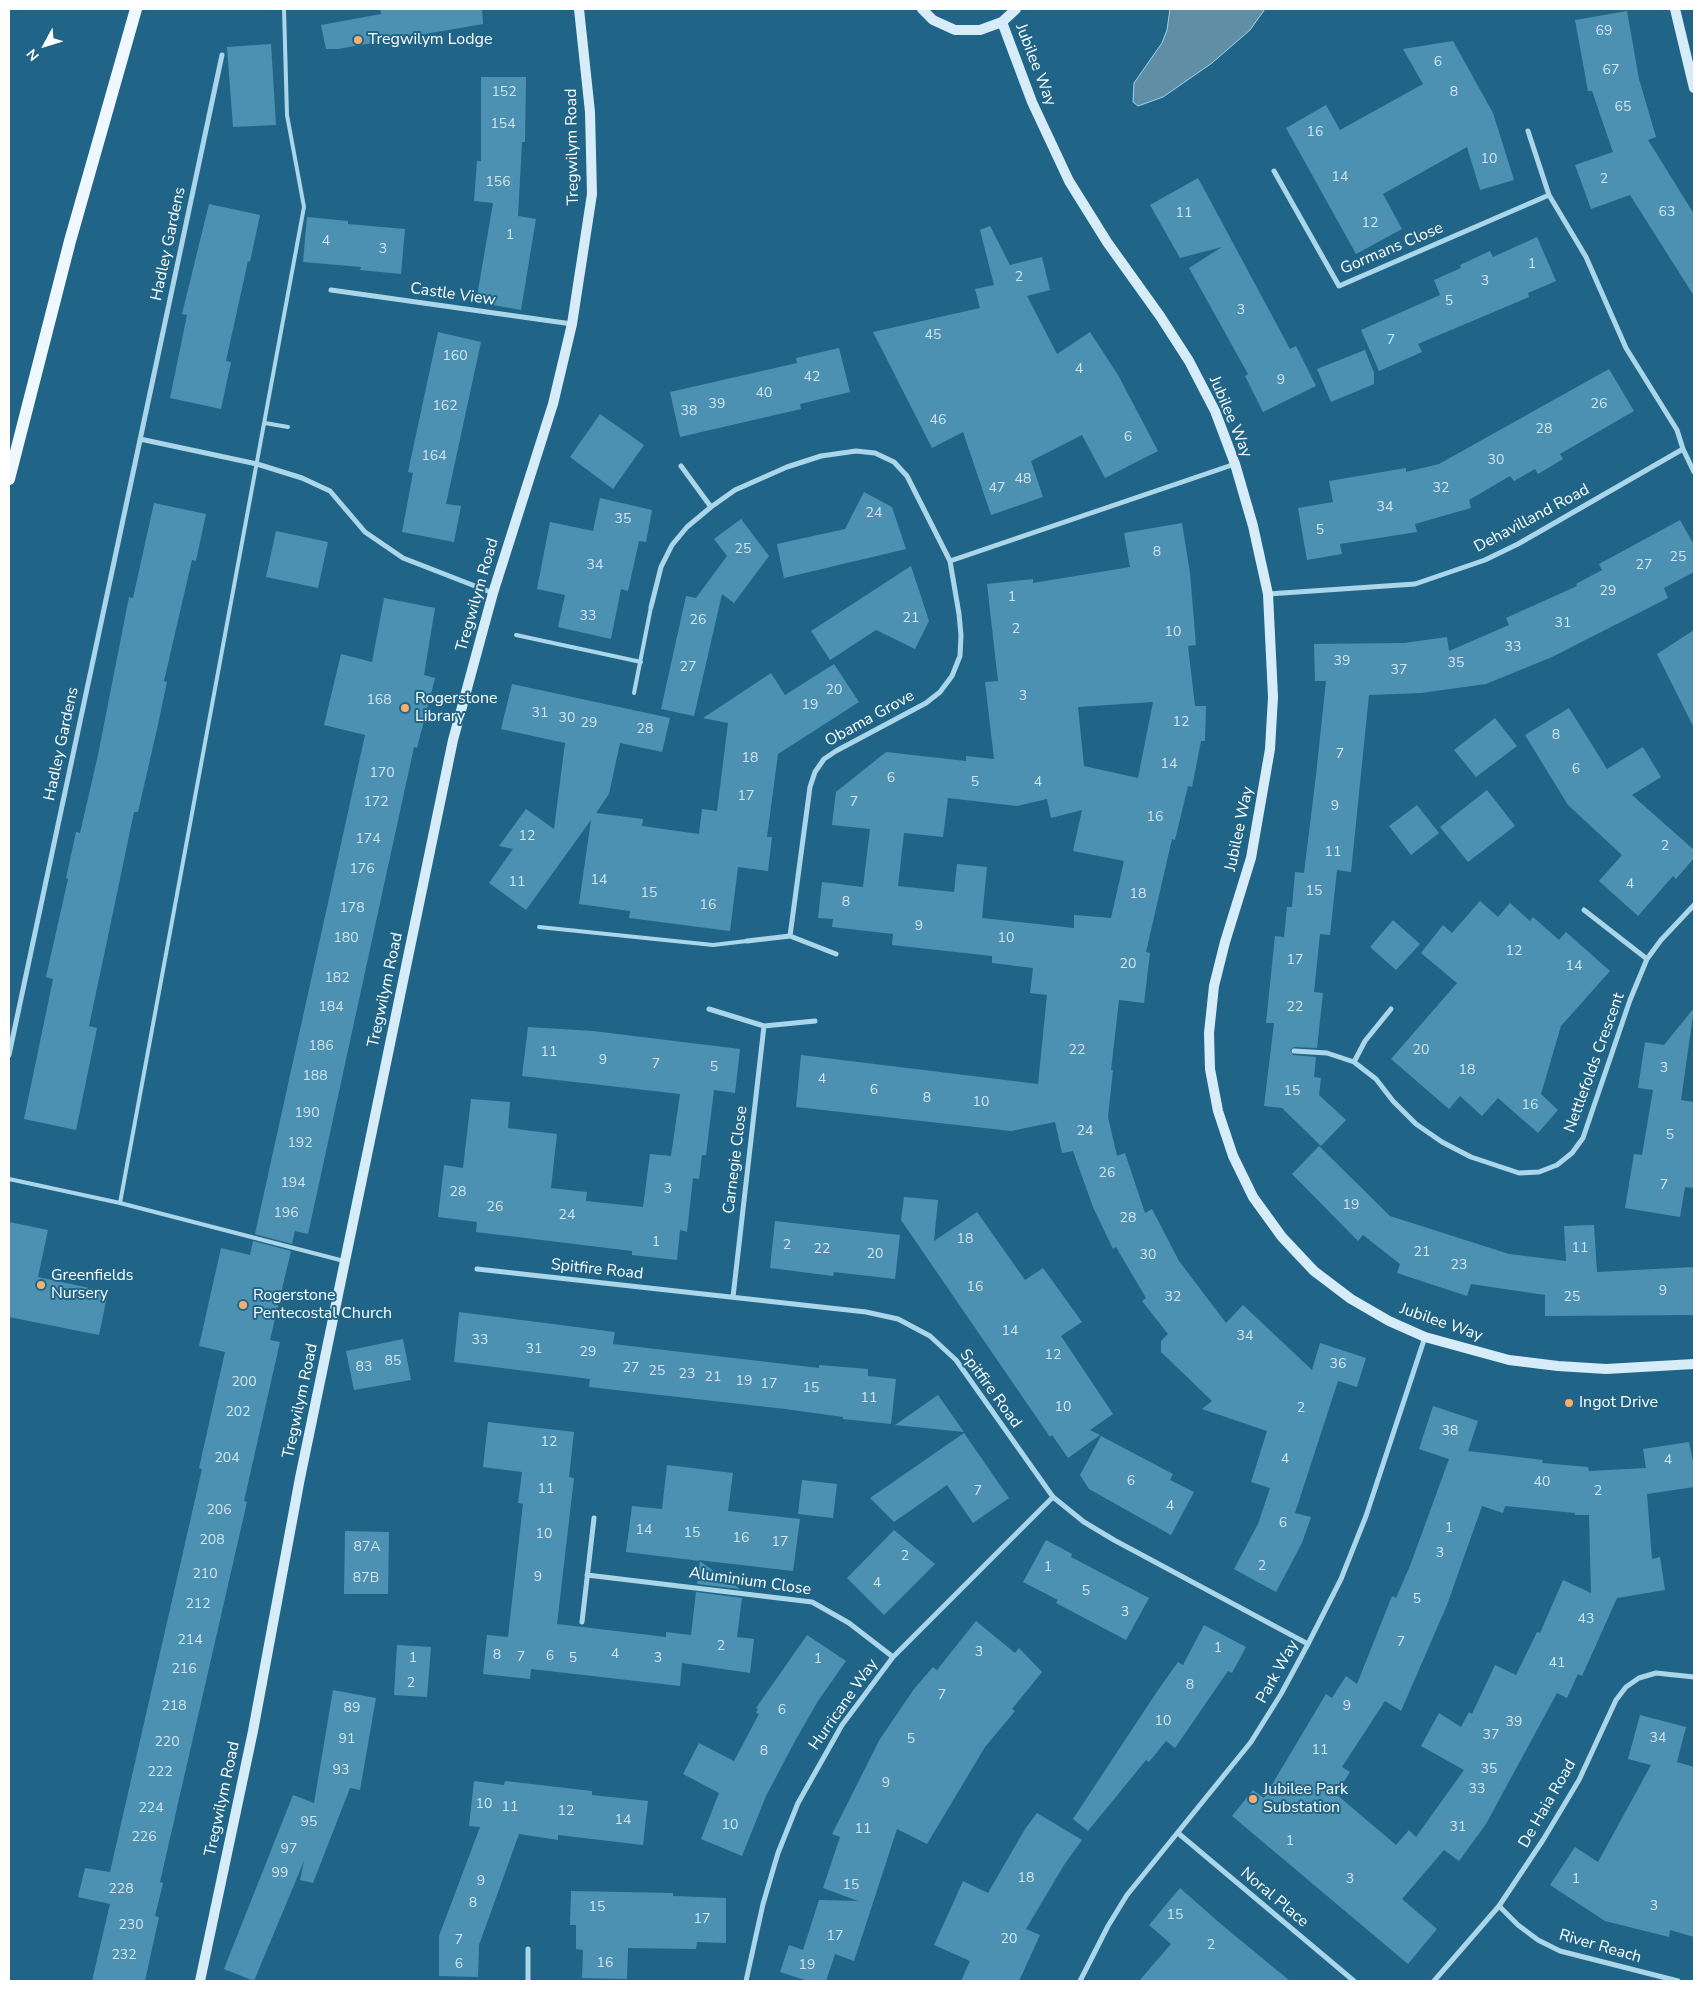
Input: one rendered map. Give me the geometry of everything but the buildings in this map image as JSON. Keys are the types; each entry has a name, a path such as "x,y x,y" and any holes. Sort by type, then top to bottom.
{"main road":[{"path":"9,479 70,241 136,9"}],"street":[{"name":"Tregwilym Road","path":"200,1981 251,1740 300,1478 453,740 493,593 553,404 572,324 592,194 590,112 579,9"},
{"path":"922,9 933,20 955,30 980,30 1002,22 1016,9"},
{"path":"1674,9 1694,88"},
{"name":"Jubilee Way","path":"1002,22 1032,102 1069,181 1107,242 1160,316 1189,361 1214,411 1235,464 1254,526 1268,594 1274,697 1270,749 1252,858 1225,942 1214,986 1210,1032 1210,1069 1218,1111 1233,1156 1253,1197 1282,1237 1314,1271 1351,1299 1389,1321 1425,1337 1509,1360 1558,1366 1606,1369 1656,1368 1694,1364"},
{"name":"Hadley Gardens","path":"9,1055 222,55"},
{"path":"1528,131 1549,195 1586,257 1626,348 1677,430 1683,449 1694,472"},
{"name":"Gormans Close","path":"1274,171 1339,286 1549,195"},
{"name":"Castle View","path":"331,290 572,324"},
{"path":"140,439 257,464 302,478 330,492 365,532 403,558 493,593"},
{"name":"Dehavilland Road","path":"1268,594 1415,584 1450,573 1518,544 1683,449"},
{"name":"Obama Grove","path":"651,607 661,567 672,545 687,527 735,490 787,467 822,456 856,451 875,453 894,462 907,476 950,562 961,635 960,656 952,676 940,692 926,702 836,751 824,759 815,772 810,787 790,936"},
{"path":"950,562 1235,464"},
{"path":"681,466 711,507"},
{"name":"Nettlefolds Crescent","path":"1294,1051 1327,1053 1354,1062 1376,1079 1393,1101 1416,1124 1442,1142 1471,1157 1500,1168 1519,1173 1539,1172 1557,1165 1572,1153 1583,1138 1638,979 1647,960 1661,940 1694,905"},
{"path":"1584,910 1647,960"},
{"path":"747,941 790,936 836,954"},
{"path":"709,1009 764,1026 814,1021"},
{"path":"1354,1062 1365,1041 1391,1009"},
{"name":"Carnegie Close","path":"733,1297 764,1026"},
{"name":"Spitfire Road","path":"477,1269 866,1312 898,1319 930,1336 956,1360 1053,1497 1084,1522 1308,1644"},
{"name":"Park Way","path":"1080,1981 1108,1926 1127,1895 1250,1742 1281,1694 1308,1644 1341,1579 1366,1516 1425,1337"},
{"name":"Hurricane Way","path":"746,1981 762,1904 778,1853 798,1803 842,1725 894,1657 1053,1497"},
{"path":"582,1622 594,1518"},
{"name":"Aluminium Close","path":"587,1575 812,1602 849,1623 894,1657"},
{"name":"De Haia Road","path":"1434,1981 1499,1906 1543,1840 1579,1780 1616,1700 1626,1687 1640,1678 1656,1673 1694,1676"},
{"name":"Noral Place","path":"1178,1833 1354,1981"},
{"name":"River Reach","path":"1499,1906 1518,1925 1538,1940 1560,1951 1678,1981"},
{"path":"528,1949 528,1981"}],"lane":[{"path":"120,1203 304,207 287,115 284,9"},
{"path":"265,423 288,427"},
{"path":"634,692 651,607"},
{"path":"516,635 641,662"},
{"path":"539,927 713,945 747,941"},
{"path":"9,1179 120,1203 346,1261"}],"water":[{"path":"1170,9 1265,9 1250,30 1212,63 1163,97 1138,106 1133,102 1134,83 1162,43 1167,30"}],"place":[{"name":"Tregwilym Lodge","path":"358,40"},
{"name":"Rogerstone Library","path":"405,708"},
{"name":"Greenfields Nursery","path":"41,1285"},
{"name":"Rogerstone Pentecostal Church","path":"243,1305"},
{"name":"Ingot Drive","path":"1569,1403"},
{"name":"Jubilee Park Substation","path":"1253,1799"}]}
